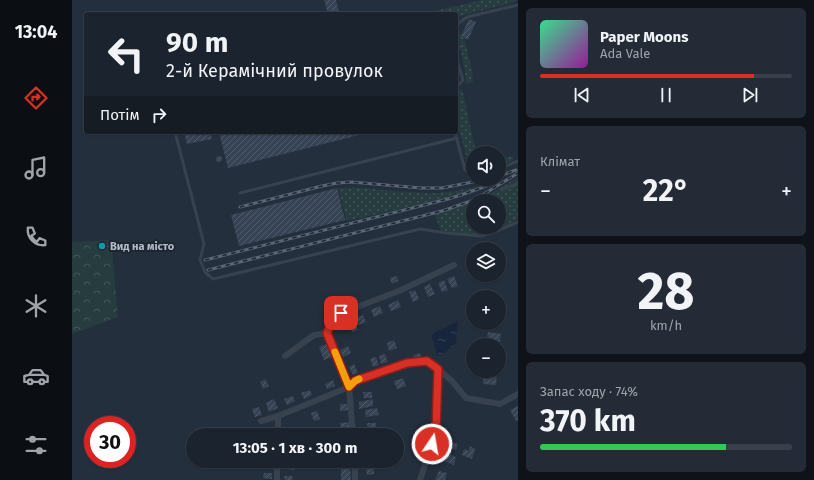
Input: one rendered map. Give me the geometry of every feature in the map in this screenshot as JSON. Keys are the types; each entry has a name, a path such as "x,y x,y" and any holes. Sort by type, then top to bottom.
{"street":[{"path":"352,428 349,387 327,333 332,321 341,313 400,291 454,265"},
{"path":"284,356 314,335 327,333"},
{"path":"261,421 278,416 349,387 355,381 407,363 427,361 452,381 466,398 500,404 518,394"},
{"path":"420,480 436,431 438,369"},
{"path":"278,416 278,428"},
{"path":"277,480 278,468"},
{"path":"355,468 355,480"}],"lane":[{"path":"458,25 467,17 518,5"},
{"path":"458,63 463,80 458,86"},
{"path":"176,134 204,244 200,260 205,272 214,279 420,229 482,236 518,222"},
{"path":"456,134 466,171"},
{"path":"240,193 457,138"},
{"path":"506,166 518,161"},
{"path":"501,189 518,184"}],"green space":[{"path":"482,0 517,0 512,3 458,17 458,12 431,12"},
{"path":"461,33 462,37 464,38 472,71 473,82 467,84 458,34"},
{"path":"462,89 474,146 466,146 466,155 458,126 458,90"},
{"path":"513,157 513,161 506,164 506,158"},
{"path":"518,177 518,219 506,226 506,194 489,194 503,186 506,186 506,184"},
{"path":"482,186 447,198 347,221 338,189 360,188 424,193 456,191"},
{"path":"466,204 466,234 441,231 435,215"},
{"path":"111,240 118,317 72,334 72,242"}],"water":[{"path":"458,321 456,343 446,352 437,356 431,334"}],"building":[{"path":"324,0 336,0 339,12 327,12"},
{"path":"469,19 476,22 468,40 461,36"},
{"path":"184,134 211,134 212,139 187,144"},
{"path":"220,134 363,134 228,168"},
{"path":"219,156 222,159 219,162 216,159"},
{"path":"337,188 345,220 239,246 231,215"},
{"path":"397,276 398,281 392,284 390,278"},
{"path":"454,276 458,286 452,288 447,279"},
{"path":"444,280 448,290 442,292 438,283"},
{"path":"430,284 435,294 428,297 424,287"},
{"path":"415,290 419,299 413,302 409,292"},
{"path":"398,300 401,307 391,311 388,305"},
{"path":"380,306 383,313 374,317 371,310"},
{"path":"363,315 366,322 359,325 356,318"},
{"path":"354,319 358,330 352,332 350,326 347,328 345,323"},
{"path":"488,332 501,334 500,338 487,338"},
{"path":"394,340 397,348 389,351 387,343"},
{"path":"326,344 332,357 324,360 319,347"},
{"path":"348,346 351,353 343,357 340,350"},
{"path":"420,353 422,359 416,362 413,355"},
{"path":"385,354 388,362 381,364 379,356"},
{"path":"376,357 379,365 373,367 370,359"},
{"path":"354,364 358,373 353,375 349,367"},
{"path":"403,378 406,386 397,389 394,381"},
{"path":"483,378 496,378 496,385 483,384"},
{"path":"265,379 269,386 263,389 260,382"},
{"path":"333,380 335,386 327,389 325,384"},
{"path":"310,390 312,395 304,399 301,393"},
{"path":"363,392 372,392 372,398 364,398"},
{"path":"293,396 295,401 287,405 284,399"},
{"path":"274,399 278,408 269,412 266,403"},
{"path":"373,399 373,406 359,409 359,402"},
{"path":"340,404 349,404 349,410 340,411"},
{"path":"518,406 518,420 516,421 510,410"},
{"path":"259,407 262,415 255,417 252,409"},
{"path":"377,408 379,415 366,417 365,410"},
{"path":"317,411 320,419 314,421 311,413"},
{"path":"350,422 350,428 341,428 340,423"},
{"path":"367,423 376,423 376,428 368,428"},
{"path":"450,442 458,444 456,450 448,447"},
{"path":"470,446 475,449 472,459 462,455 464,449 469,451"},
{"path":"446,453 456,457 454,465 444,461"},
{"path":"285,468 295,468 295,470"},
{"path":"341,468 350,468 351,480 341,480"},
{"path":"366,468 374,468 374,474 367,475"},
{"path":"439,471 447,473 445,480 435,480"},
{"path":"264,473 272,473 272,479 263,478"},
{"path":"284,476 292,476 293,480 285,480"}],"railway":[{"path":"506,174 516,170"},
{"path":"208,270 442,211 474,200 518,173"},
{"path":"240,207 337,183 351,182 421,188 442,188 466,183"},
{"path":"205,260 448,199 486,186"}],"slow traffic":[{"path":"335,352 349,387 359,379"}],"place":[{"name":"Вид на місто","path":"102,246"}],"route":[{"path":"341,313 332,321 327,333 349,387 355,381 407,363 427,361 438,369 436,431 432,444"}]}
